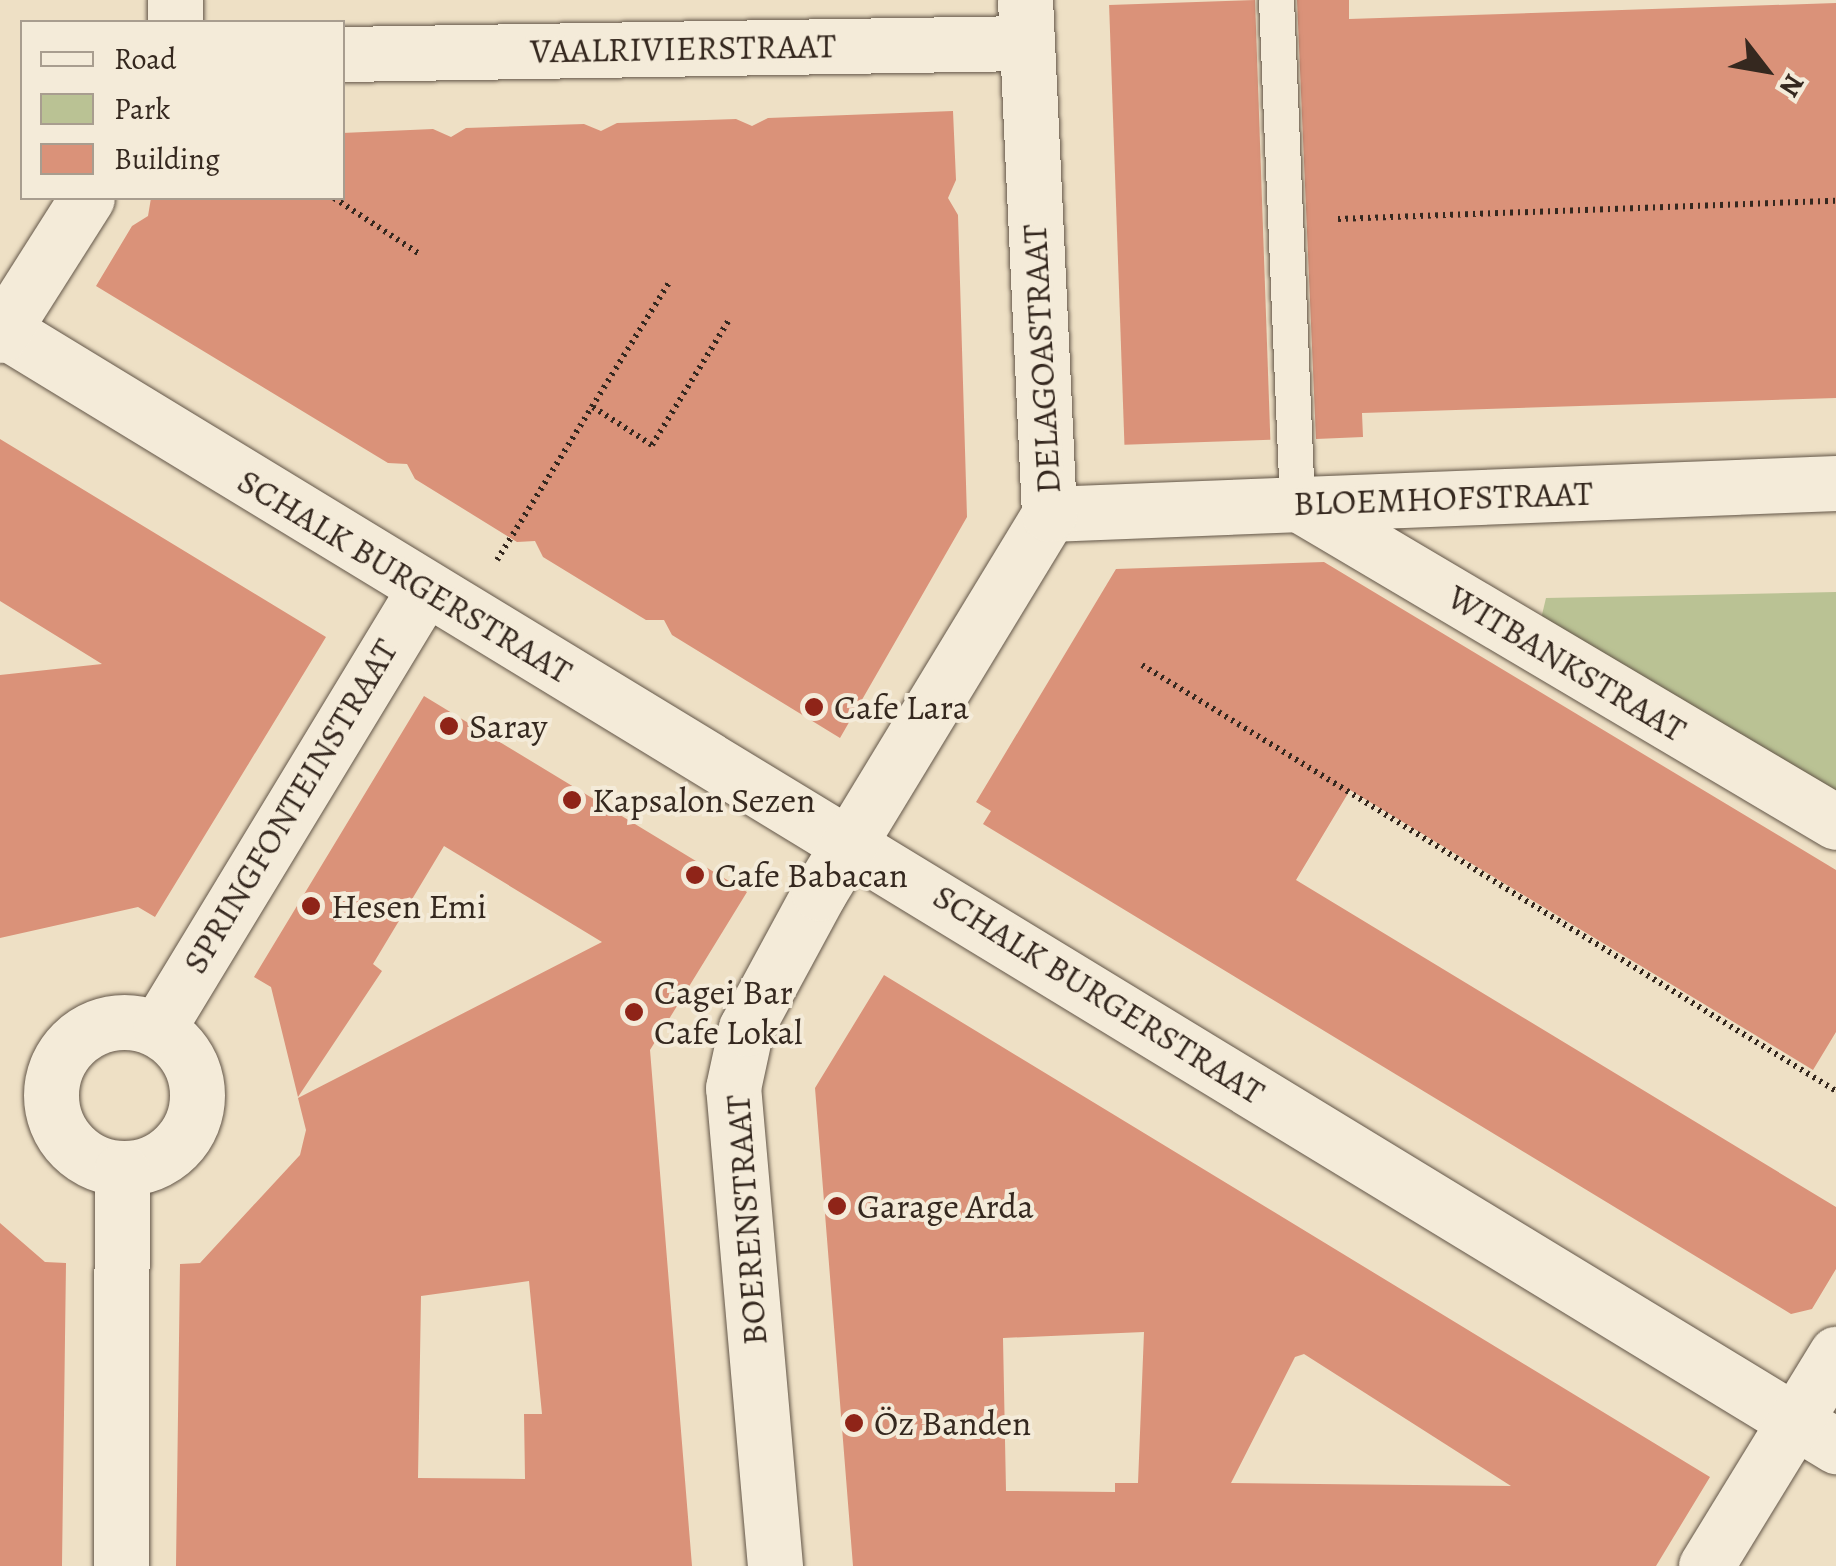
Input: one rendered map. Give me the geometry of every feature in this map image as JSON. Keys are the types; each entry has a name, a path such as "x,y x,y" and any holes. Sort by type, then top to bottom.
{"street":[{"name":"VAALRIVIERSTRAAT","path":"345,54 1024,22"},
{"name":"DELAGOASTRAAT","path":"848,840 1049,514 1024,22"},
{"path":"1,331 87,200"},
{"name":"SCHALK BURGERSTRAAT","path":"1,331 444,602 848,840 1816,1434"},
{"name":"BLOEMHOFSTRAAT","path":"1049,514 1836,483"},
{"name":"WITBANKSTRAAT","path":"1297,503 1836,822"},
{"name":"SPRINGFONTEINSTRAAT","path":"160,1025 444,602"},
{"name":"BOERENSTRAAT","path":"775,1566 734,1088 746,1028 848,840"},
{"path":"107,1021 160,1025 190,1057 200,1100 180,1138 154,1160 122,1171 85,1159 54,1128 50,1084 66,1050 107,1021"},
{"path":"120,1566 122,1171"},
{"path":"1706,1566 1816,1434 1836,1354"}],"lane":[{"path":"1276,0 1290,221 1297,503"}],"path":[{"path":"337,200 421,255"},
{"path":"1290,221 1836,201"},
{"path":"444,602 592,407 670,281"},
{"path":"592,407 652,445 730,318"},
{"path":"1142,665 1836,1091"}],"green space":[{"path":"1836,592 1836,801 1540,623 1546,598"}],"building":[{"path":"1255,0 1270,440 1124,445 1109,5"},
{"path":"1297,0 1349,0 1349,19 1836,3 1836,398 1362,413 1363,437 1316,439"},
{"path":"953,111 956,180 948,198 958,215 967,517 840,738 672,635 664,620 646,620 543,557 535,541 517,542 415,479 407,464 388,463 96,286 132,226 148,216 151,200 345,200 345,133 433,129 451,137 466,128 584,124 601,131 617,123 736,119 752,126 768,118"},
{"path":"0,439 326,637 155,917 138,907 0,938 0,675 102,664 0,601"},
{"path":"1324,562 1836,870 1836,1032 1813,1070 1350,790 1296,880 1836,1207 1836,1269 1812,1309 1791,1314 983,824 991,811 976,802 1116,569"},
{"path":"424,696 747,892 650,1050 692,1566 176,1566 180,1264 200,1263 300,1155 306,1130 298,1098 602,942 444,846 373,964 382,971 298,1097 271,987 254,977","holes":["529,1281 542,1414 524,1414 525,1479 418,1478 421,1296"]},
{"path":"884,975 1710,1477 1656,1566 853,1566 815,1088","holes":["1144,1332 1138,1483 1115,1483 1115,1492 1006,1491 1003,1338","1304,1354 1511,1486 1231,1483 1295,1357"]},
{"path":"0,1223 45,1262 66,1263 62,1566 0,1566"}],"place":[{"name":"Cafe Lara","path":"814,707"},
{"name":"Saray","path":"449,726"},
{"name":"Kapsalon Sezen","path":"572,800"},
{"name":"Cafe Babacan","path":"695,875"},
{"name":"Hesen Emi","path":"311,906"},
{"name":"Cagei Bar Cafe Lokal","path":"634,1012"},
{"name":"Garage Arda","path":"837,1206"},
{"name":"Öz Banden","path":"854,1423"}]}
